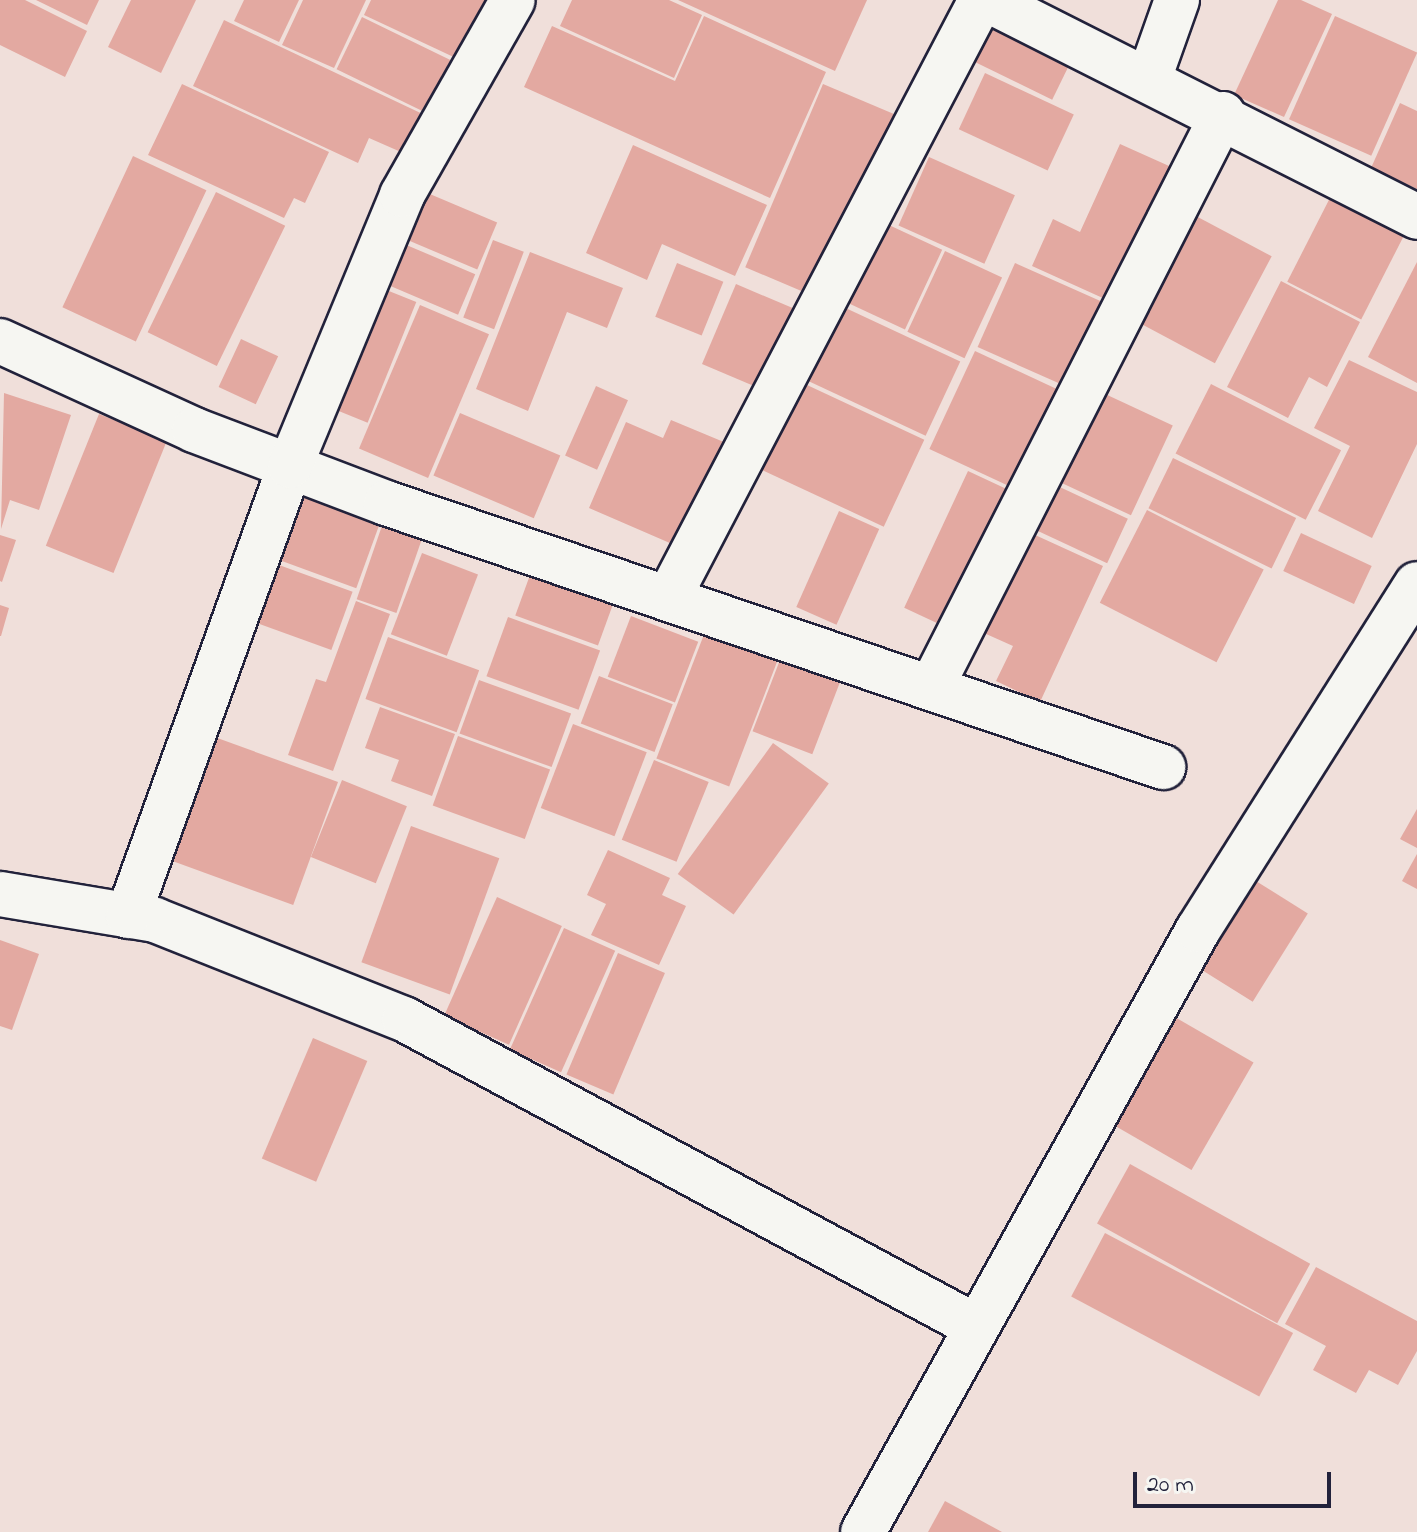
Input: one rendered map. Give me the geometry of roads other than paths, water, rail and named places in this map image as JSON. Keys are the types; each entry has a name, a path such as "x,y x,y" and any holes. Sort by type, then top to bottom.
{"street":[{"path":"128,916 290,466 428,138 513,0"},
{"path":"669,597 981,0"},
{"path":"988,0 1223,114 1417,217"},
{"path":"1149,79 1177,0"},
{"path":"931,688 1223,114"},
{"path":"0,341 290,466 1163,767"},
{"path":"863,1532 1198,930 1417,584"},
{"path":"0,894 155,920 404,1019 975,1326"}]}
